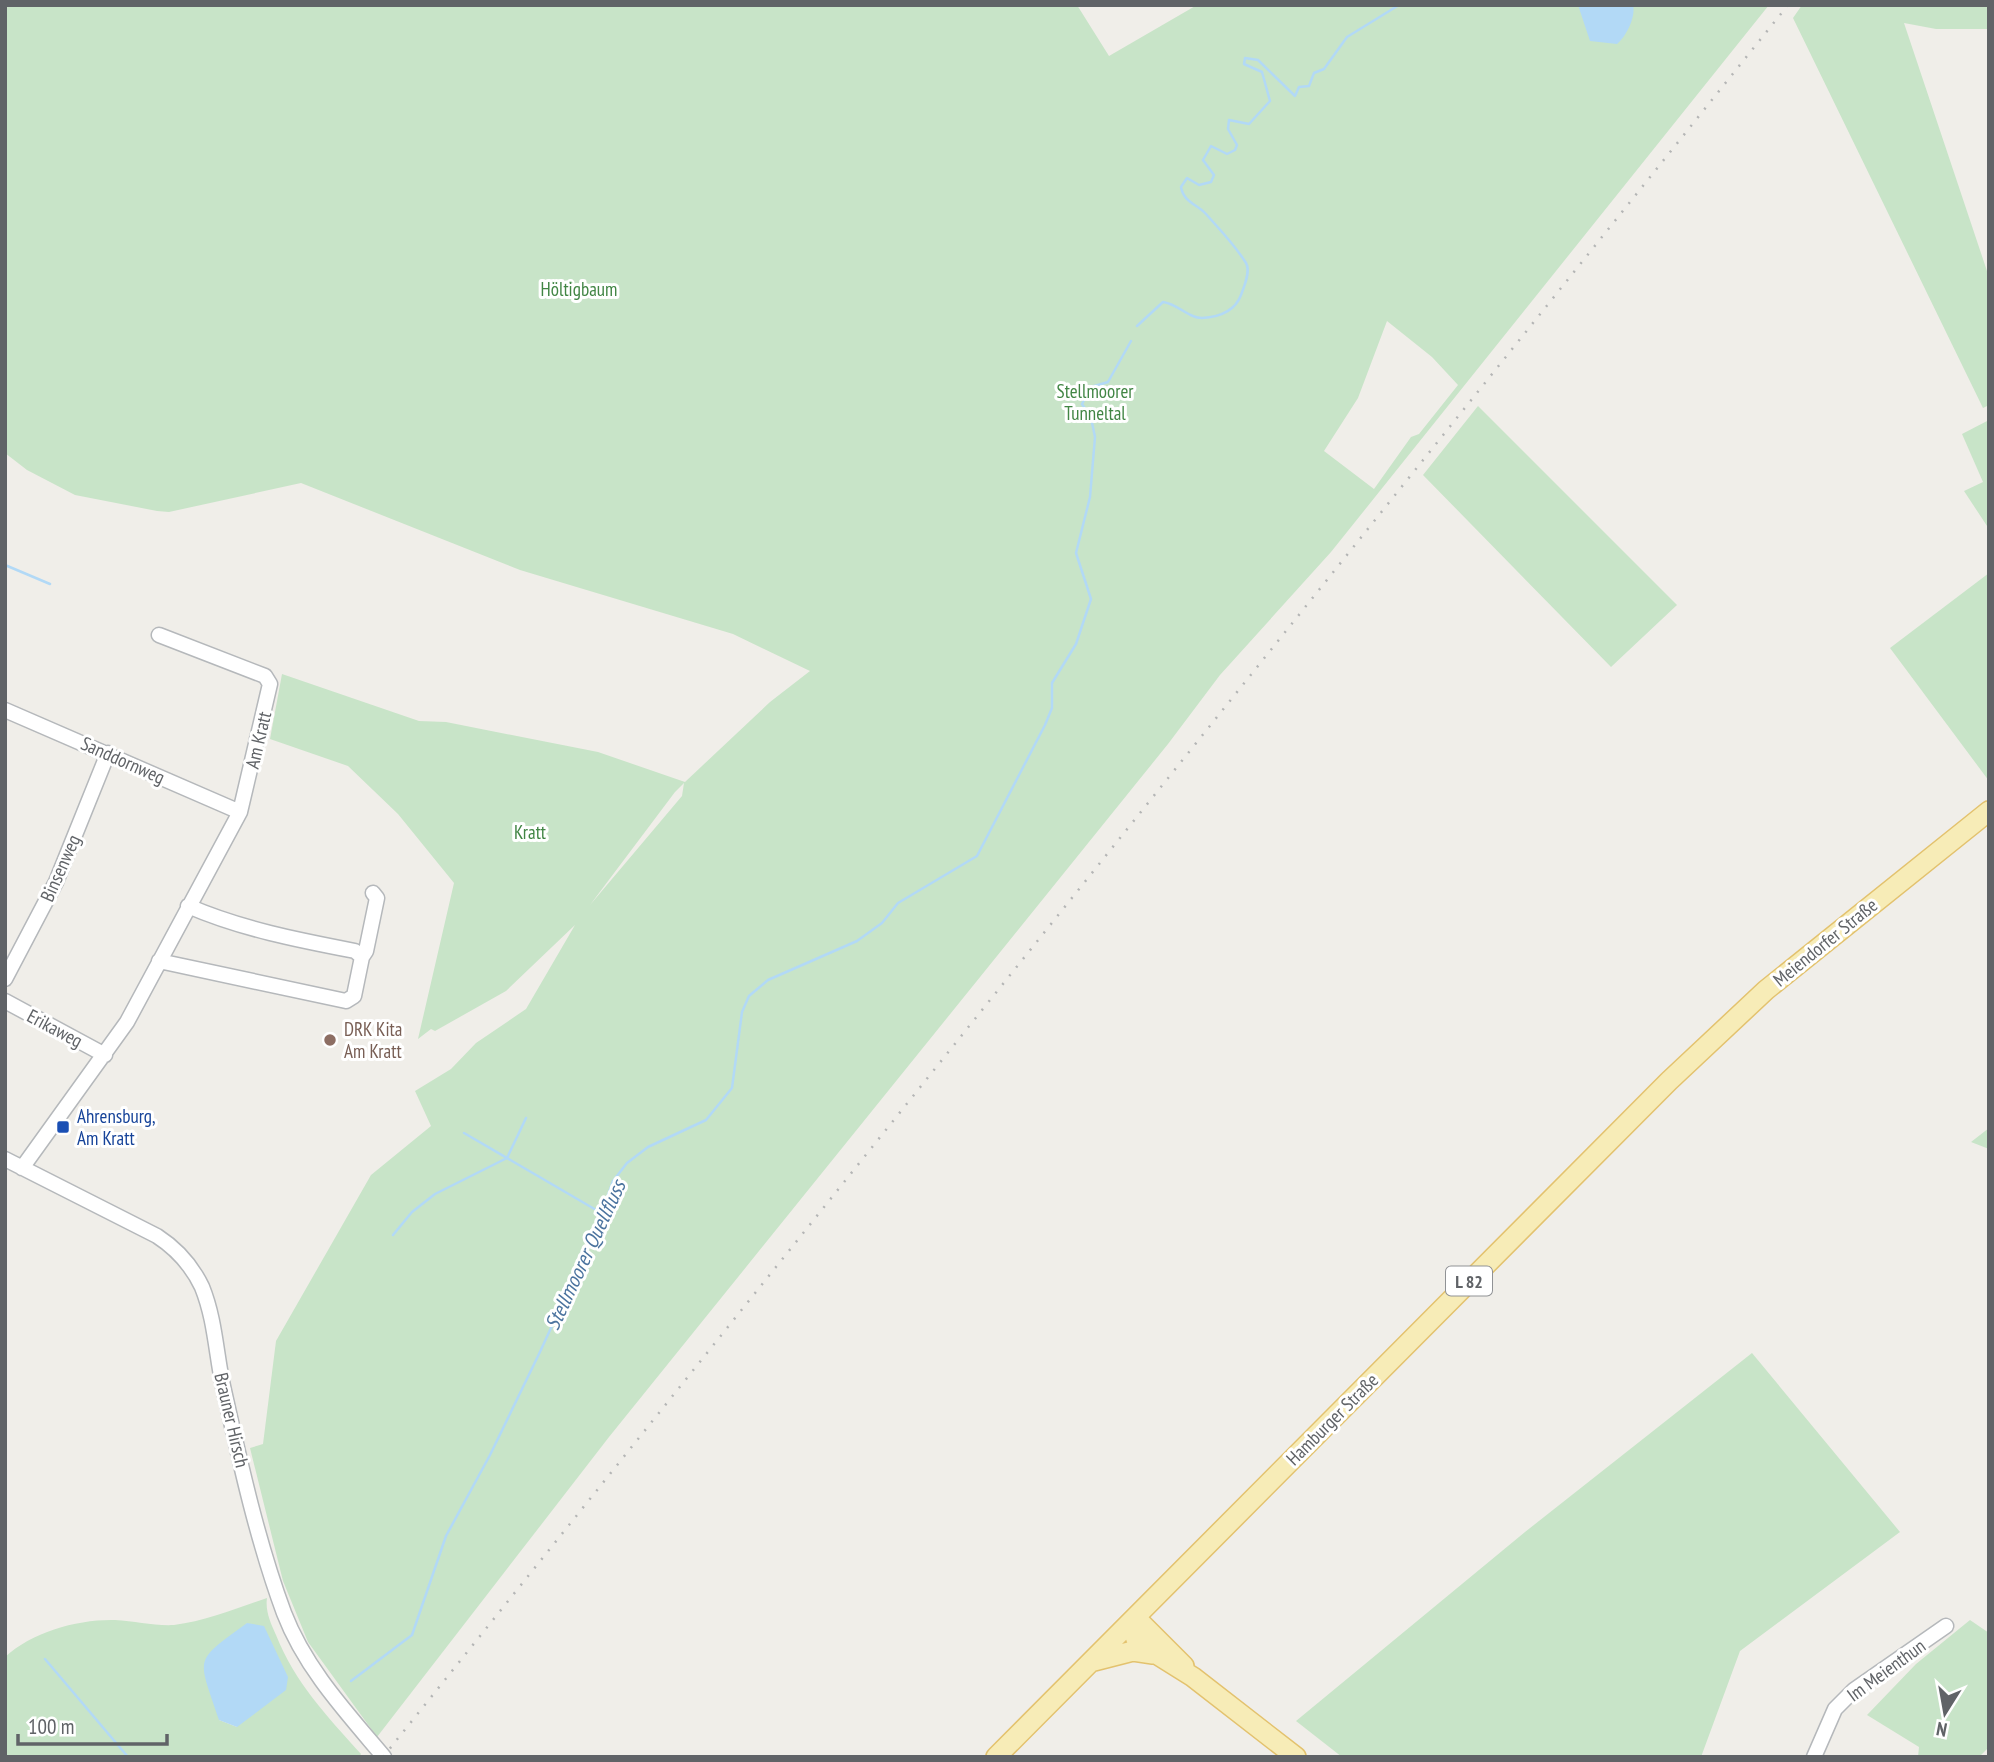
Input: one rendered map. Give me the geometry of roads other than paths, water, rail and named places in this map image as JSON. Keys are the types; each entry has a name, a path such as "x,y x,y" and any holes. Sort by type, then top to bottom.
{"main road":[{"name":"Meiendorfer Straße","path":"1669,1081 1777,980 1989,811"},
{"name":"Hamburger Straße","path":"996,1757 1669,1081"},
{"path":"1136,1618 1135,1639 1154,1654 1192,1676 1296,1757"},
{"path":"1136,1618 1174,1653 1192,1676"},
{"path":"1092,1662 1133,1651 1154,1654"}],"street":[{"name":"Am Kratt","path":"22,1168 127,1022 240,812 270,684 265,676 252,669 159,635"},
{"name":"Sanddornweg","path":"5,710 240,812"},
{"name":"Binsenweg","path":"5,979 56,882 108,753"},
{"path":"159,961 346,1001 354,996 362,957 366,951 377,898 373,893"},
{"path":"188,906 275,935 355,951 362,957"},
{"name":"Erikaweg","path":"5,1001 105,1055"},
{"name":"Brauner Hirsch","path":"5,1159 157,1236 176,1250 196,1275 209,1306 224,1388 250,1497 283,1611 315,1671 384,1757"},
{"name":"Im Meienthun","path":"1814,1757 1835,1709 1854,1690 1946,1626"}],"water":[{"path":"1578,5 1633,5 1632,21 1617,44 1590,41"},
{"path":"247,1623 264,1626 288,1677 286,1690 237,1727 219,1720 204,1672 204,1663 216,1646"}],"waterway":[{"name":"Stellmoorer Quellfluss","path":"1137,326 1163,302 1202,318 1226,312 1235,305 1241,295 1247,275 1246,263 1206,214 1185,197 1181,187 1187,178 1199,185 1211,182 1214,175 1203,160 1211,146 1227,154 1235,150 1237,145 1228,129 1229,120 1249,124 1270,101 1262,72 1244,64 1245,58 1258,60 1295,96 1299,87 1309,86 1314,73 1324,69 1347,37 1399,5"},
{"name":"Stellmoorer Quellfluss","path":"351,1681 412,1635 446,1536 490,1455 539,1354 593,1237 613,1181 627,1163 648,1147 706,1120 732,1088 742,1012 749,996 768,980 857,941 882,923 898,903 977,856 1045,725 1052,708 1052,683 1076,644 1091,599 1076,553 1090,497 1095,437 1091,418 1082,404 1091,387 1108,382 1131,341"},
{"path":"5,565 50,584"},
{"path":"393,1235 412,1212 435,1194 507,1158 526,1118"},
{"path":"464,1133 603,1214"},
{"path":"45,1659 128,1757"}],"railway":[{"path":"383,1757 1788,5"}],"place":[{"name":"DRK Kita Am Kratt","path":"330,1040"},
{"name":"Ahrensburg, Am Kratt","path":"63,1127"}],"park label":[{"name":"Höltigbaum","path":"579,289"},
{"name":"Stellmoorer Tunneltal","path":"1095,402"},
{"name":"Kratt","path":"530,832"}]}
